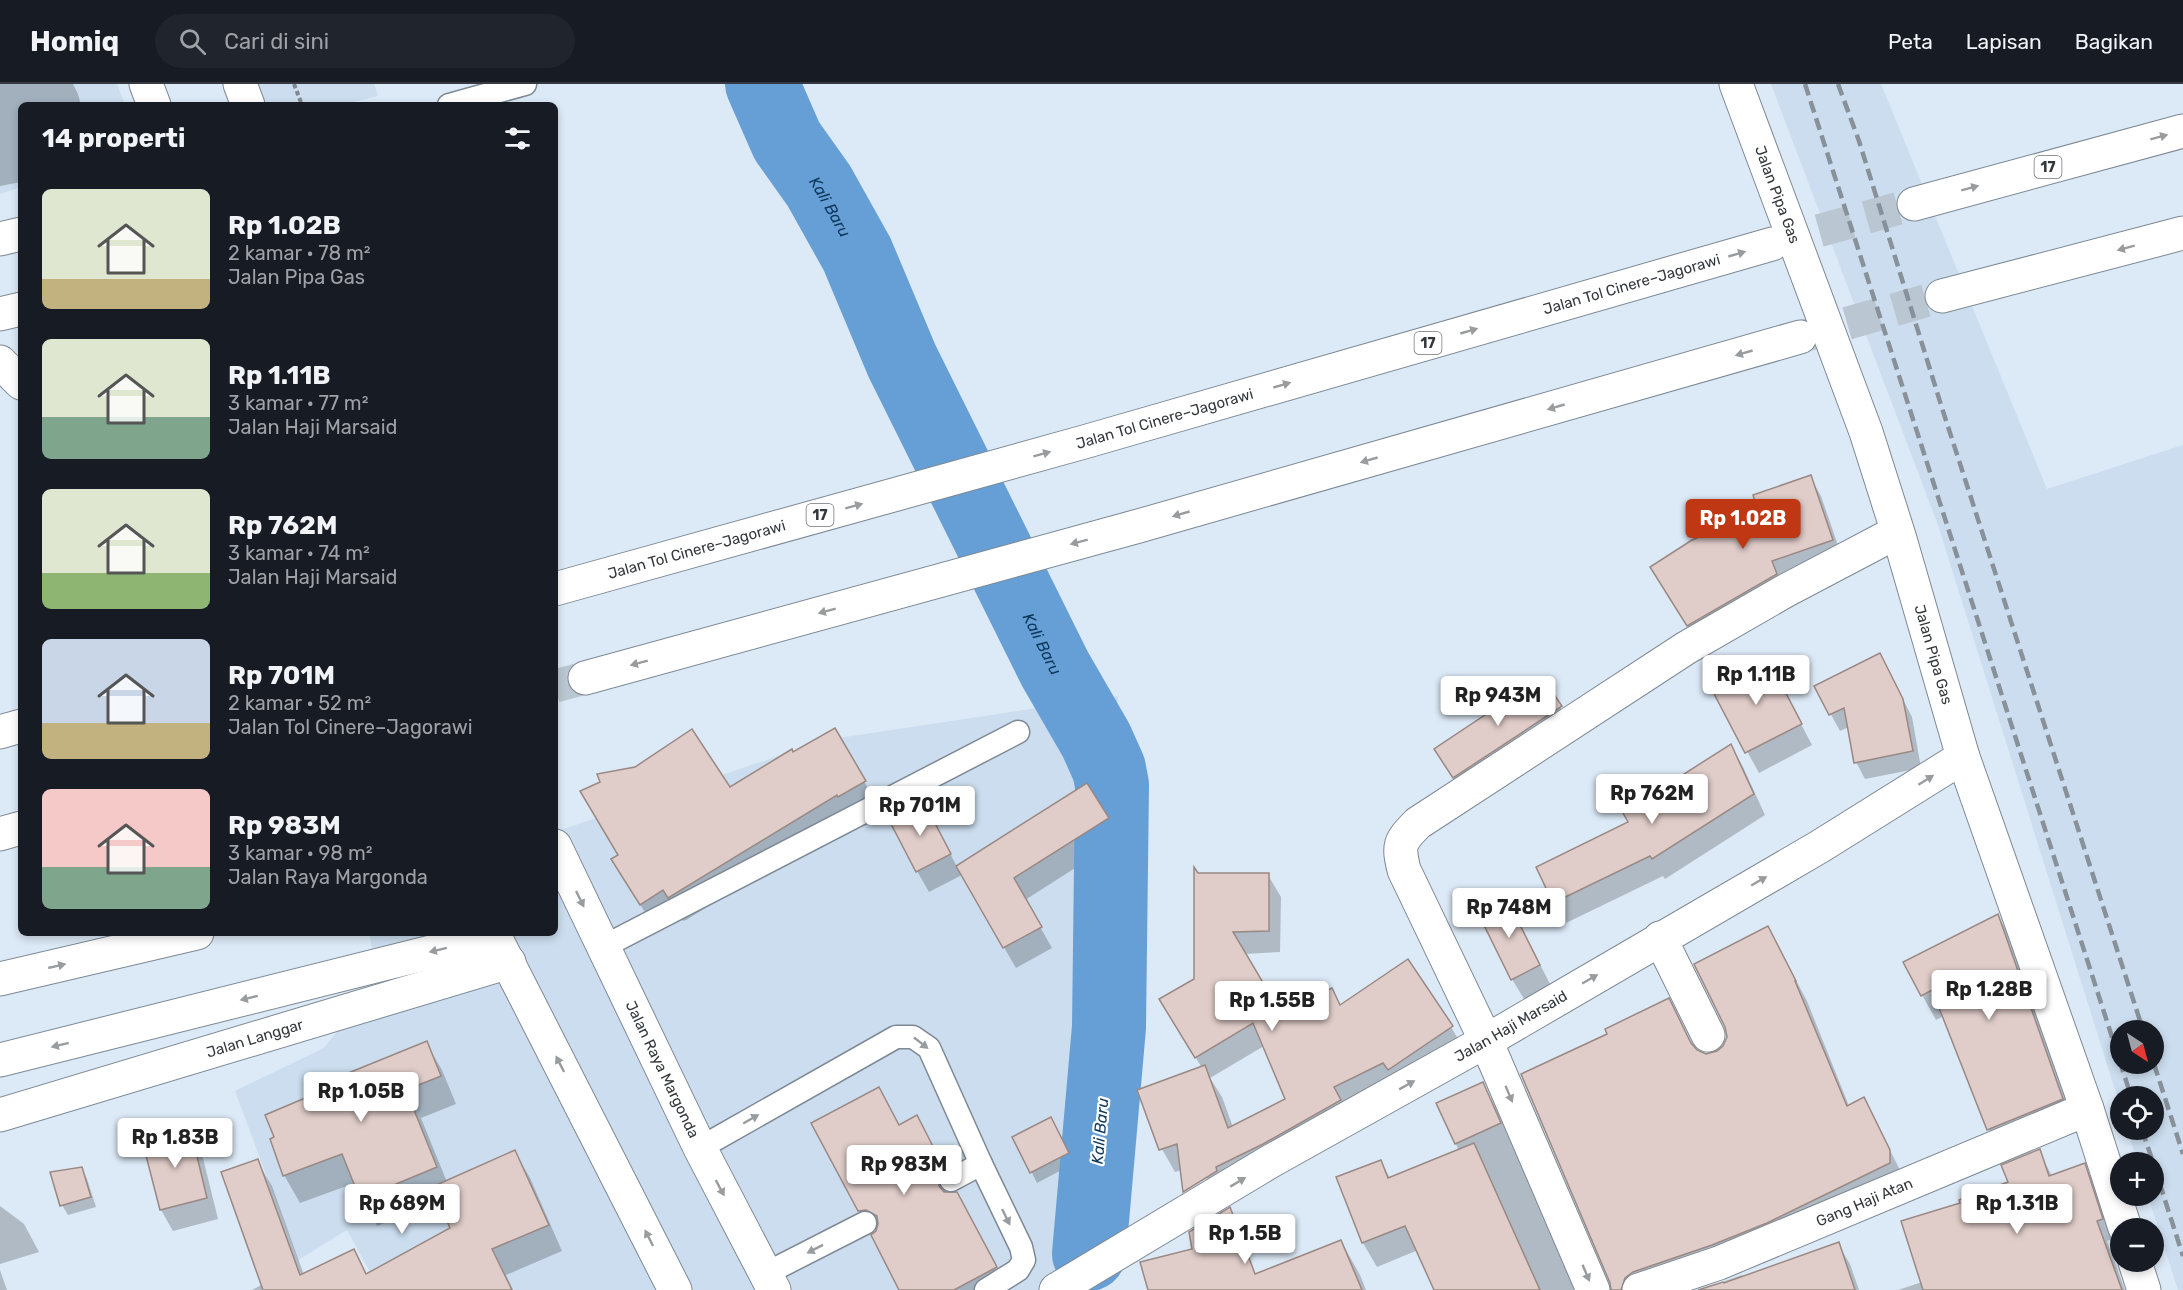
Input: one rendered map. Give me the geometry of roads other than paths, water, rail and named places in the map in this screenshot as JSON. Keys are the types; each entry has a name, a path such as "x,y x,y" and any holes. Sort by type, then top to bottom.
{"main road":[{"path":"146,84 153,102"},
{"path":"240,84 247,102"},
{"name":"Jalan Pipa Gas","path":"1736,84 1862,421 1898,532 1963,757 2087,1109 2122,1218"},
{"name":"17","path":"1914,204 2183,131"},
{"path":"1942,296 2183,233"},
{"path":"0,239 18,235"},
{"name":"Jalan Tol Cinere–Jagorawi","path":"558,588 1084,442 1772,244"},
{"path":"0,314 18,310"},
{"path":"585,678 1135,527 1800,337"},
{"path":"0,362 18,380"},
{"path":"1593,1290 1486,1041 1404,870 1399,851 1404,836 1418,823 1686,648 1785,591 1898,532"},
{"path":"0,732 18,727"},
{"name":"Jalan Haji Marsaid","path":"1070,1282 1271,1161 1486,1041 1818,847 1963,757"},
{"path":"0,834 18,829"},
{"name":"Jalan Raya Margonda","path":"558,852 700,1148 770,1282"},
{"path":"0,979 184,936"},
{"path":"1660,938 1708,1035"},
{"path":"0,1060 499,944 667,1287"},
{"name":"Jalan Langgar","path":"0,1115 499,944"},
{"name":"Gang Haji Atan","path":"1639,1290 1719,1263 2087,1109"},
{"path":"2138,1272 2144,1290"}],"lane":[{"path":"460,102 525,84"},
{"path":"603,946 1018,732"},
{"path":"700,1148 896,1037 913,1036 929,1048 1021,1247 1024,1260 1018,1270 986,1290"},
{"path":"951,1180 981,1164"},
{"path":"770,1282 865,1223"}],"waterway":[{"name":"Kali Baru","path":"762,84 787,141 819,186 857,254 902,361 1055,669 1096,740 1109,769 1112,785 1109,1027 1089,1254"}],"tunnel":[{"path":"1772,244 1914,204"},
{"path":"1800,337 1942,296"},
{"path":"558,685 585,678"}],"railway":[{"path":"1805,84 2128,1086"},
{"path":"1838,84 1859,141 1942,408 2140,1020"},
{"path":"2157,1074 2183,1154"},
{"path":"2145,1140 2150,1152"},
{"path":"2164,1197 2183,1256"}]}
